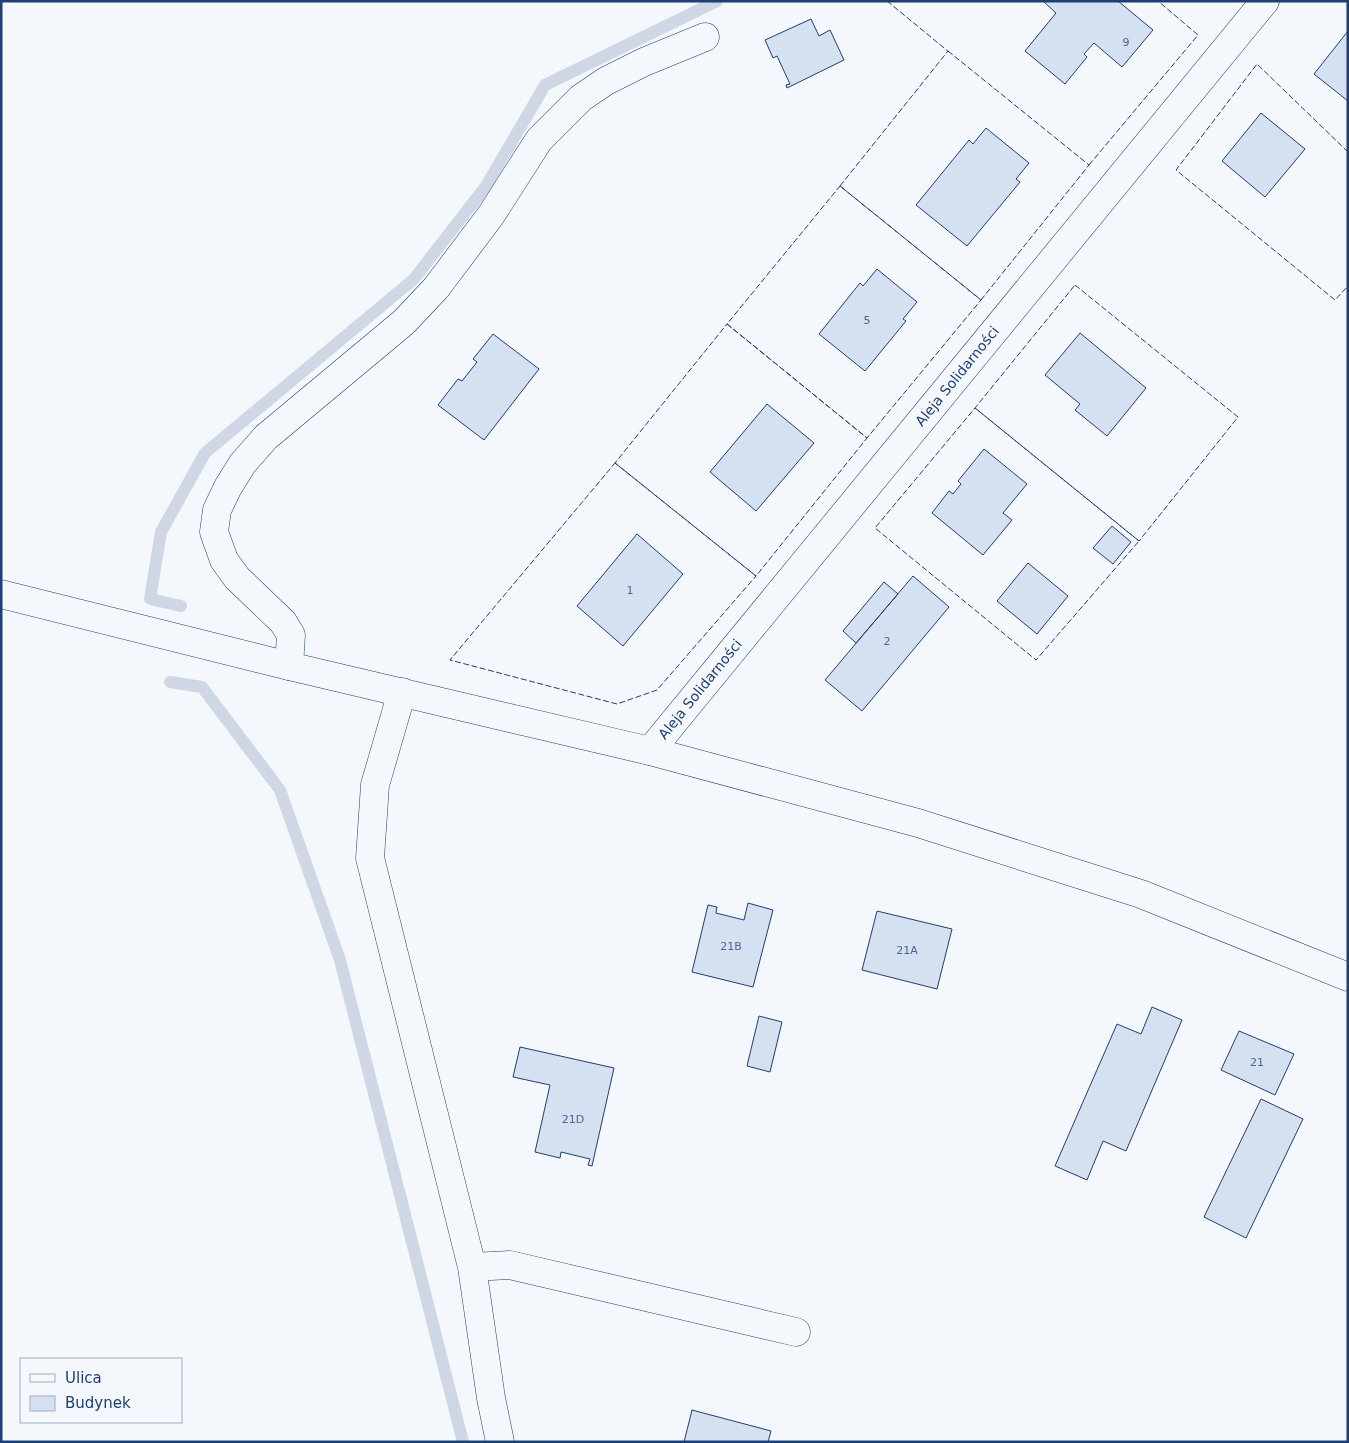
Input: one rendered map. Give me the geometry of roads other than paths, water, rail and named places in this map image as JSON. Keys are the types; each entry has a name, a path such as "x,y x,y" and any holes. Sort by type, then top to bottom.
{"street":[{"name":"Aleja Solidarności","path":"650,751 1265,1"},
{"path":"289,666 291,635 283,622 237,578 224,560 214,532 217,510 228,487 243,463 266,437 404,322 436,288 491,215 539,140 581,98 606,81 644,62 705,37"},
{"path":"1,594 289,666 650,751 918,823 1141,894 1348,977"},
{"path":"402,692 375,784 370,858 472,1267 491,1398 500,1442"},
{"path":"472,1267 510,1265 796,1332"}],"waterway":[{"path":"181,606 150,599 161,532 205,453 414,279 486,186 545,85 717,1"},
{"path":"170,682 202,687 280,790 340,960 463,1442"}]}
